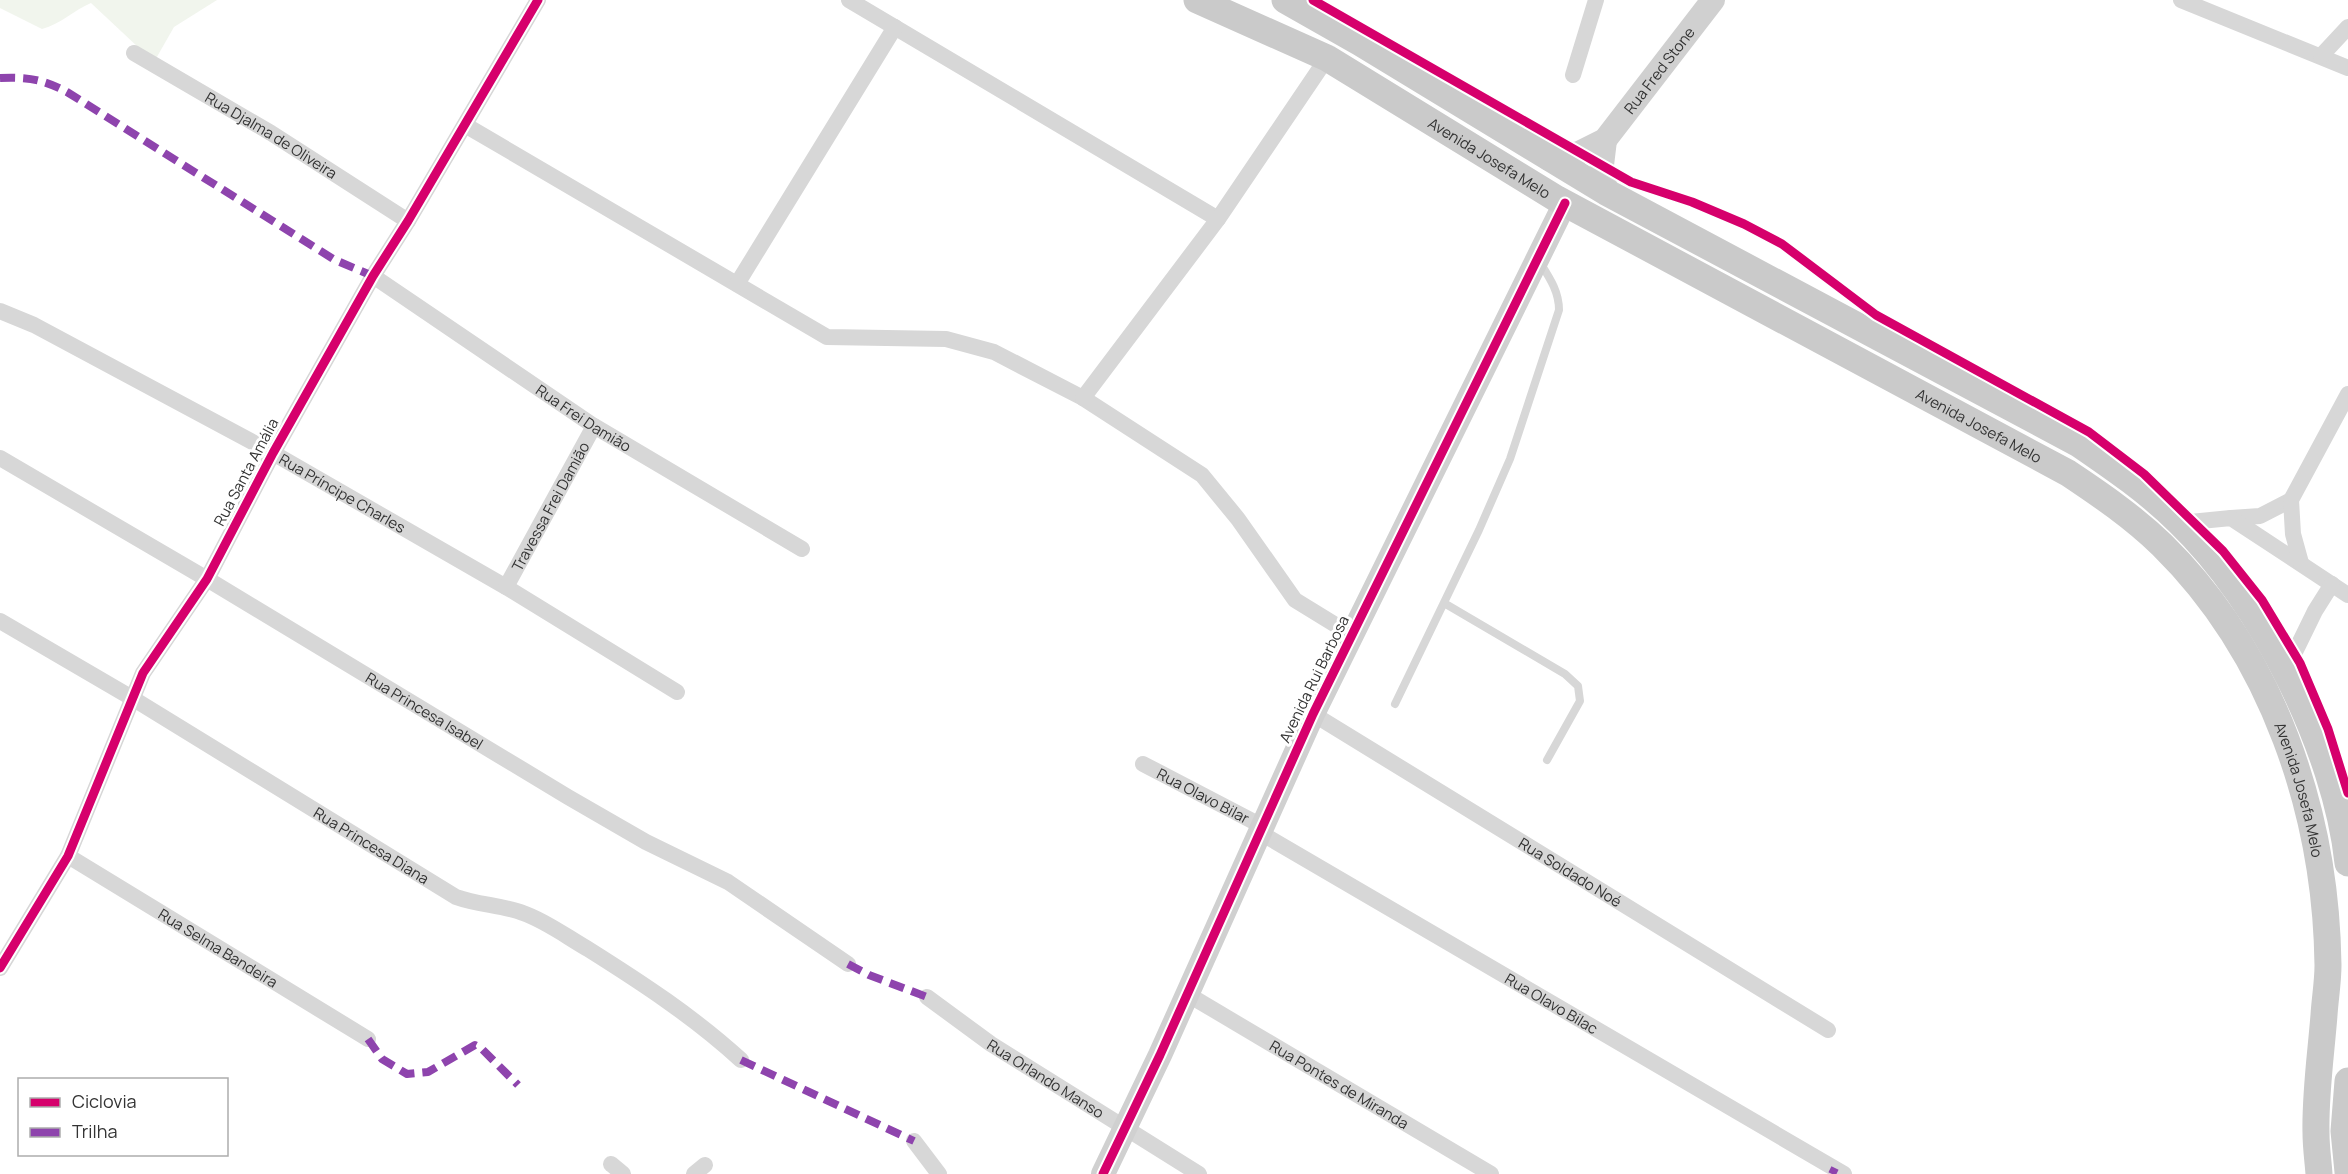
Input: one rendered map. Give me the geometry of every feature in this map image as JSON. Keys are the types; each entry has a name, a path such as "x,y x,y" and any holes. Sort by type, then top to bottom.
{"main road":[{"name":"Avenida Josefa Melo","path":"1197,0 1327,58 1565,203 2068,473 2123,511 2162,545 2197,583 2225,622 2257,675 2286,735 2302,785 2321,870 2327,927 2328,969 2316,1132 2319,1174"},
{"name":"Avenida Josefa Melo","path":"1285,0 1359,42 1606,192 2079,444 2137,484 2180,523 2216,562 2247,604 2290,681 2306,713 2332,786 2348,863"},
{"path":"2348,1081 2344,1131 2348,1172"}],"street":[{"name":"Rua Santa Amália","path":"0,968 68,856 143,673 207,579 273,453 373,276 408,221 538,0"},
{"path":"849,0 1218,219"},
{"path":"1574,75 1596,0"},
{"name":"Rua Fred Stone","path":"1549,159 1585,151 1605,140 1713,0"},
{"path":"2181,0 2348,68"},
{"path":"737,284 895,27"},
{"path":"2321,56 2348,27"},
{"name":"Rua Djalma de Oliveira","path":"134,53 271,133 408,221"},
{"path":"1083,398 1218,219 1327,58"},
{"path":"465,125 827,337 946,339 994,352 1083,398 1202,475 1238,519 1294,600 1352,635"},
{"path":"1605,140 1602,165 1606,192"},
{"name":"Avenida Rui Barbosa","path":"1103,1174 1313,714 1565,203"},
{"name":"Rua Frei Damião","path":"373,276 594,426 802,549"},
{"name":"Rua Príncipe Charles","path":"0,311 34,325 273,453 506,587 677,692"},
{"path":"2301,563 2293,534 2291,500 2348,394"},
{"name":"Travessa Frei Damião","path":"506,587 594,426"},
{"name":"Rua Princesa Isabel","path":"0,458 207,579 587,808 646,842 728,882 848,964"},
{"path":"2180,523 2260,516 2291,500"},
{"path":"2231,518 2348,595"},
{"path":"2290,681 2294,654 2332,584"},
{"name":"Rua Princesa Diana","path":"0,621 132,698 456,897 471,903 498,906 537,918 636,979 695,1021 741,1060"},
{"name":"Rua Soldado Noé","path":"1313,714 1828,1030"},
{"name":"Rua Olavo Bilar","path":"1143,764 1260,829"},
{"name":"Rua Olavo Bilac","path":"1260,829 1844,1174"},
{"name":"Rua Selma Bandeira","path":"68,856 368,1039"},
{"name":"Rua Pontes de Miranda","path":"1187,994 1491,1174"},
{"name":"Rua Orlando Manso","path":"927,997 991,1044 1199,1174"},
{"path":"914,1141 939,1174"}],"lane":[{"path":"1395,704 1510,459 1558,310 1559,299 1555,288 1537,259"},
{"path":"1444,603 1565,674 1578,687 1580,701 1547,760"}],"shaded area":[{"path":"0,0 217,0 174,27 154,62 91,3 42,29 0,8"}],"marked path":[{"path":"0,78 35,80 67,92 335,260 373,276"},
{"path":"848,964 869,975 927,997"},
{"path":"368,1039 382,1059 407,1074 428,1072 475,1045 481,1048 518,1085"},
{"path":"741,1060 914,1141"},
{"path":"1832,1174 1835,1168"}],"cycle path":[{"path":"0,968 68,856 143,673 207,579 273,453 373,276 408,221 538,0"},
{"path":"1313,0 1631,182 1692,202 1744,224 1782,244 1876,315 2089,432 2144,474 2223,551 2262,600 2300,663 2328,729 2348,793"},
{"path":"1103,1174 1160,1055 1313,714 1565,203"}]}
